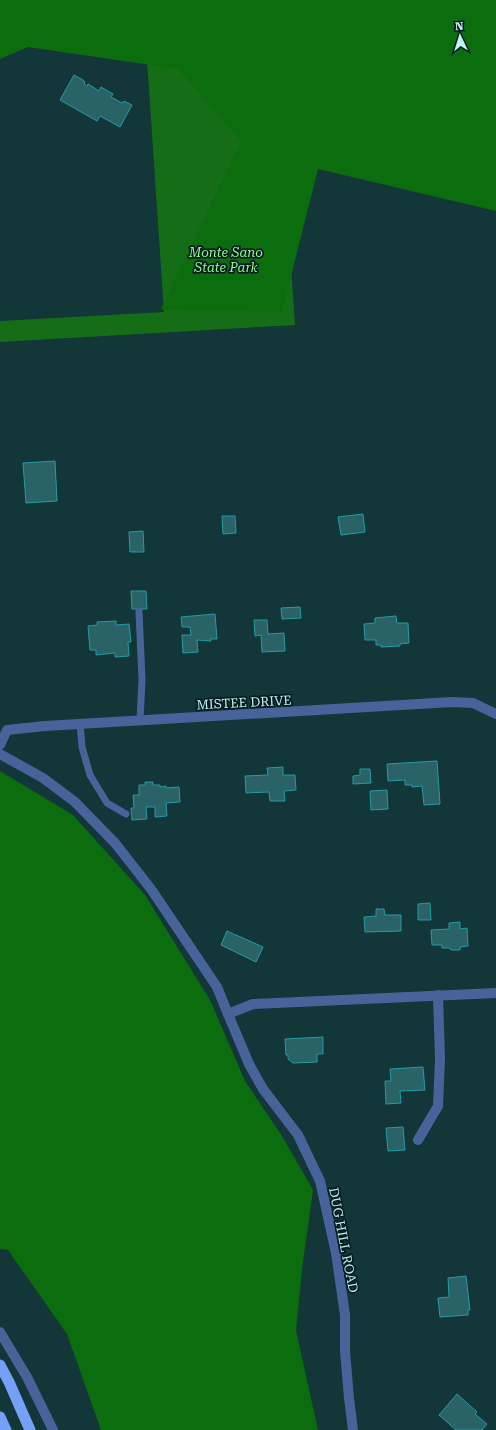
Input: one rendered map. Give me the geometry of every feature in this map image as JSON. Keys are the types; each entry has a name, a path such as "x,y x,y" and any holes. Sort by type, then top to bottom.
{"highway":[{"path":"0,1365 30,1430"},
{"path":"0,1417 6,1430"}],"street":[{"name":"MISTEE DRIVE","path":"0,745 7,730 45,726 452,702 473,703 496,714"},
{"name":"DUG HILL ROAD","path":"0,754 43,778 75,802 115,843 151,889 218,987 249,1064 263,1089 298,1135 320,1181 336,1253 345,1315 345,1351 352,1427"},
{"path":"228,1014 253,1004 496,993"},
{"path":"418,1140 438,1106 440,1058 438,995"},
{"path":"0,1332 27,1377 53,1430"}],"lane":[{"path":"139,611 142,679 140,721"},
{"path":"80,724 82,747 90,775 107,803 126,814"}],"green space":[{"path":"0,0 496,0 496,211 318,169 282,312 161,309 241,141 178,69 28,47 0,59"},
{"name":"Monte Sano State Park","path":"143,0 273,0 295,325 0,342 0,321 164,312"},
{"path":"0,771 73,815 145,895 210,1000 245,1081 282,1136 313,1190 302,1269 296,1331 318,1430 101,1430 67,1334 8,1250 0,1249"}],"building":[{"path":"74,75 83,80 85,82 84,84 87,86 88,84 99,91 101,87 113,94 111,97 122,103 124,101 132,105 120,127 100,116 97,121 60,100"},
{"path":"55,461 57,501 26,503 23,463"},
{"path":"363,514 365,532 341,535 338,517"},
{"path":"222,516 235,516 236,533 223,534"},
{"path":"143,531 144,552 130,552 129,532"},
{"path":"131,591 146,591 147,609 132,609"},
{"path":"300,607 301,618 282,619 281,608"},
{"path":"215,614 217,639 210,639 211,641 197,640 198,652 183,653 182,635 191,635 190,627 182,627 181,617"},
{"path":"396,616 397,623 408,623 409,643 400,644 400,646 381,647 381,645 376,645 376,640 365,640 364,624 375,623 375,618"},
{"path":"254,620 267,620 268,634 284,633 285,651 262,652 261,635 255,636"},
{"path":"116,621 116,625 129,624 131,642 128,642 129,656 115,657 115,653 96,655 96,650 90,650 88,626 97,625 97,622"},
{"path":"437,761 440,804 424,805 422,786 412,787 412,785 405,785 405,780 388,781 387,764"},
{"path":"283,767 283,775 295,775 296,790 284,791 285,801 270,801 269,792 246,793 245,776 268,775 267,768"},
{"path":"360,769 370,769 371,783 353,784 353,776 360,775"},
{"path":"145,782 153,782 153,785 160,785 160,787 166,786 166,788 179,787 180,802 166,803 167,816 155,817 155,807 146,807 147,819 132,820 131,808 134,808 133,795 139,795 139,785 145,785"},
{"path":"387,790 388,809 371,810 370,791"},
{"path":"430,903 431,920 418,920 418,904"},
{"path":"376,909 384,909 385,915 401,915 401,931 365,932 364,917 376,916"},
{"path":"460,922 460,929 467,928 468,946 460,947 460,950 451,950 450,948 442,948 442,945 432,945 431,930 449,929 449,923"},
{"path":"227,931 263,947 256,962 221,945"},
{"path":"323,1037 323,1054 317,1054 317,1062 293,1063 288,1059 288,1055 286,1055 285,1039"},
{"path":"423,1067 425,1090 400,1091 401,1103 386,1104 385,1081 391,1081 390,1069"},
{"path":"403,1127 405,1150 388,1151 386,1128"},
{"path":"466,1276 470,1310 468,1310 468,1315 440,1317 438,1298 449,1297 448,1278"},
{"path":"457,1394 477,1412 475,1414 487,1424 482,1430 456,1430 439,1415"}]}
